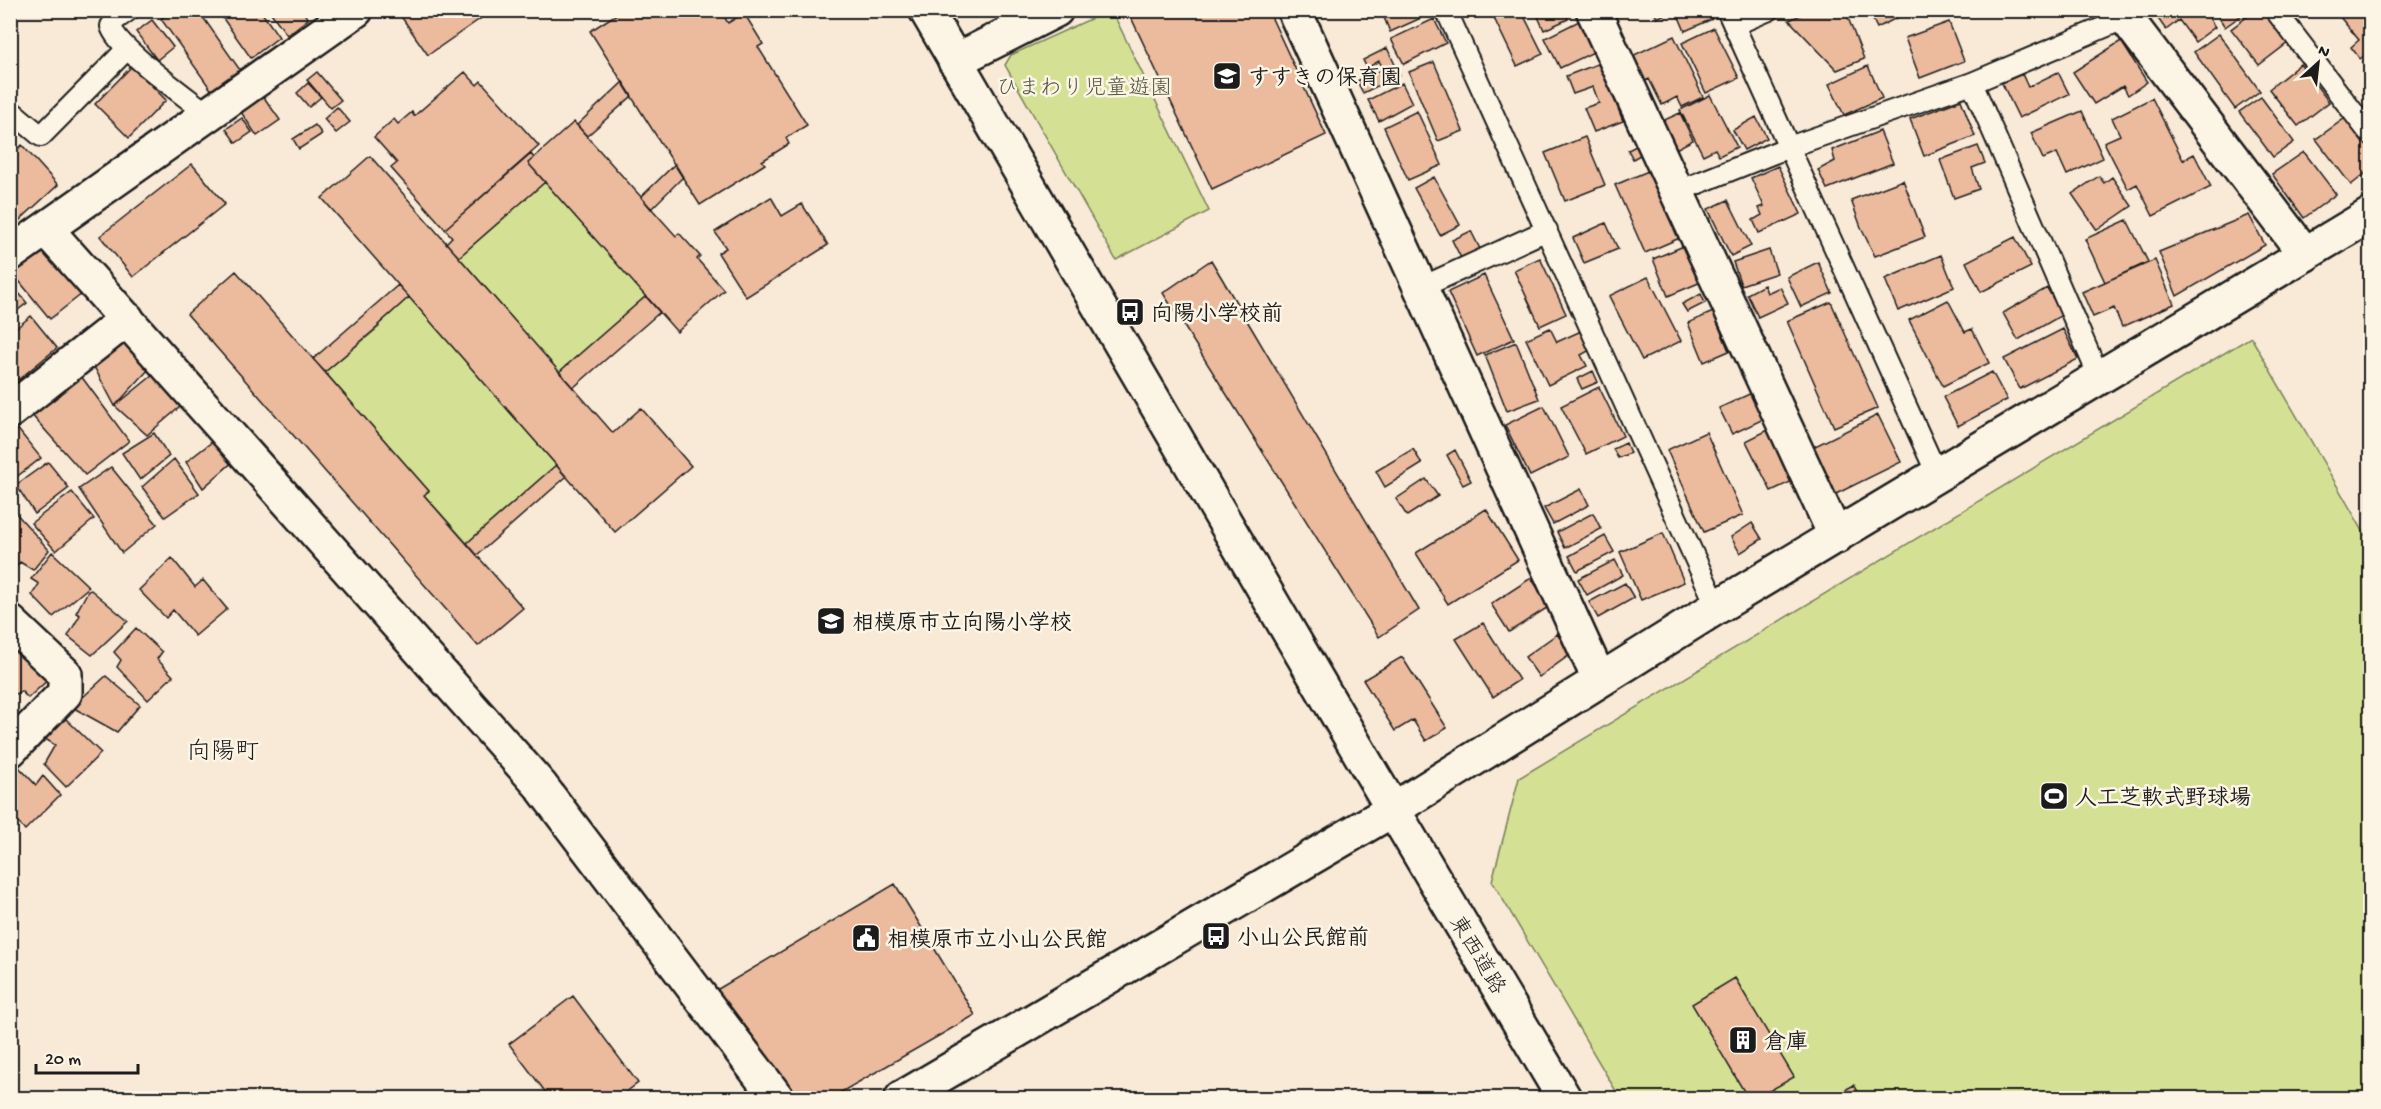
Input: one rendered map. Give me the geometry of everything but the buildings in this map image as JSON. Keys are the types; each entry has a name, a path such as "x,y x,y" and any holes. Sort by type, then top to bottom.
{"street":[{"path":"10,254 356,10"},
{"name":"東西道路","path":"926,10 1564,1098"},
{"path":"955,61 1056,10"},
{"path":"1294,10 1599,679"},
{"path":"1593,10 1836,537"},
{"path":"2123,14 2305,254"},
{"path":"902,1098 1394,809 1717,606 2100,379 2370,215"},
{"path":"46,229 540,785 777,1098"},
{"path":"10,411 127,319"},
{"path":"10,622 65,674 65,693 10,750"}],"lane":[{"path":"129,10 111,26 113,33 127,49 209,115"},
{"path":"1446,10 1717,606"},
{"path":"1769,10 1731,18 1937,474"},
{"path":"2275,10 2370,134"},
{"path":"1676,192 1789,147 1972,83 2123,14"},
{"path":"10,111 41,136 127,49"},
{"path":"1972,83 2100,379"},
{"path":"1420,288 1547,230"}],"green space":[{"name":"ひまわり児童遊園","path":"1112,11 1209,211 1116,260 1005,65 1011,55"},
{"path":"545,182 646,296 559,372 459,257"},
{"path":"409,297 556,465 467,543 424,495 428,491 325,372 379,327 378,325"},
{"name":"人工芝軟式野球場","path":"2251,337 2370,543 2370,1098 1620,1098 1492,881 1519,778"}],"place":[{"name":"すすきの保育園","path":"1227,76"},
{"name":"向陽小学校前","path":"1130,312"},
{"name":"相模原市立向陽小学校","path":"831,621"},
{"name":"人工芝軟式野球場","path":"2054,796"},
{"name":"小山公民館前","path":"1216,936"},
{"name":"相模原市立小山公民館","path":"866,938"},
{"name":"倉庫","path":"1743,1040"}],"district":[{"name":"向陽町","path":"223,750"}]}
